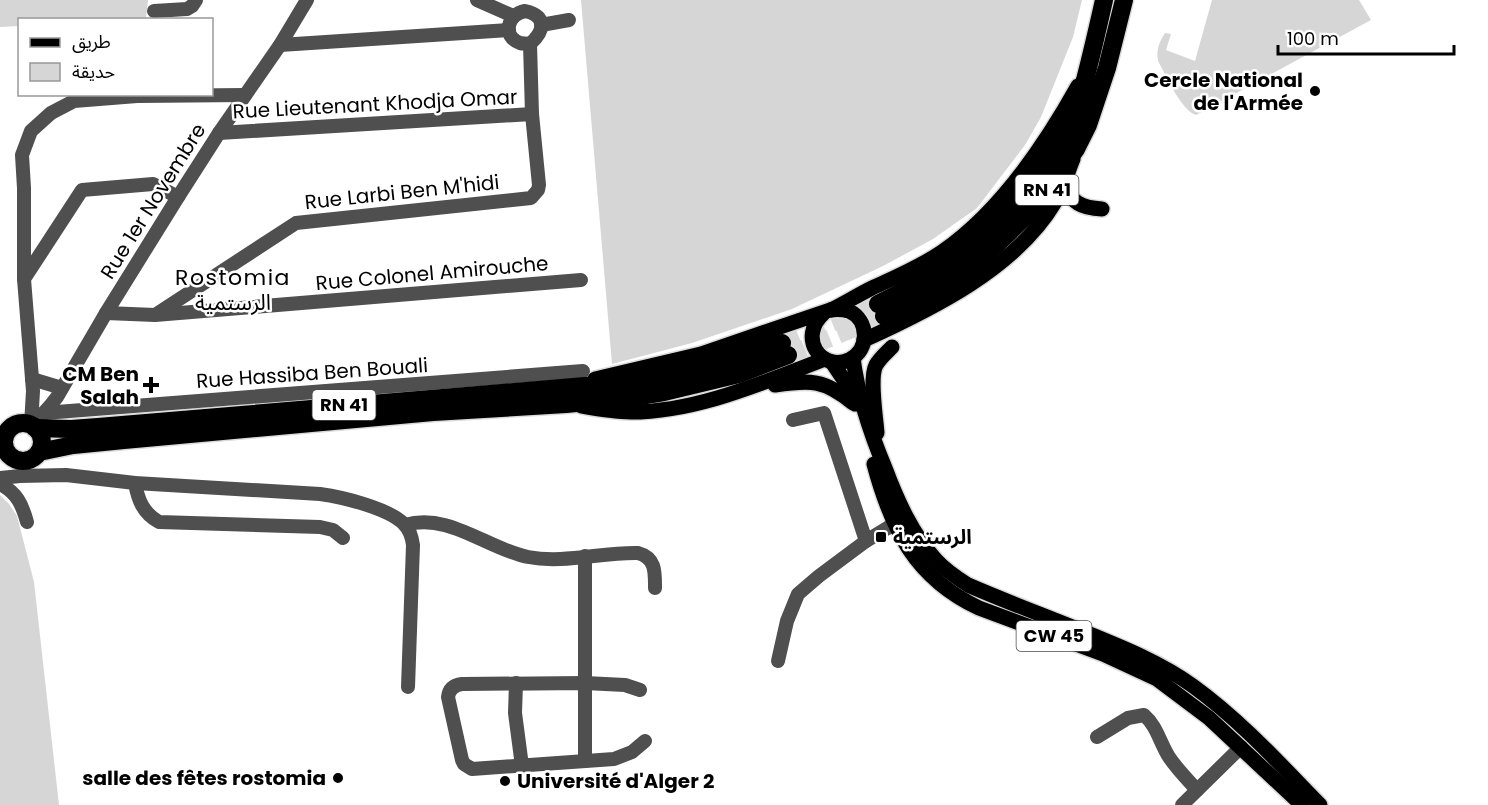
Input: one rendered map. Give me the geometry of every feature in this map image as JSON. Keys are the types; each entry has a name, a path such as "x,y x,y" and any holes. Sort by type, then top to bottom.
{"highway":[{"name":"RN 41","path":"1104,0 1073,118 1037,179 1002,220 964,253 881,310 920,298 945,285 976,263 1032,210 1076,149 1088,125 1107,68 1124,0"},
{"name":"RN 41","path":"121,432 567,395 785,349"},
{"path":"36,422 42,442 36,456 21,461 5,455 5,429 20,423 36,422 71,429 121,432"},
{"path":"39,452 121,432"}],"main road":[{"path":"856,406 846,383 829,360 814,348 812,333 814,325 827,312 941,252 976,225 1001,199 1057,125 1087,70"},
{"path":"864,340 933,307 997,265 1016,249 1041,223 1054,203 1064,184 1076,149"},
{"path":"1064,184 1074,202 1087,208 1102,209"},
{"path":"839,309 855,316 861,322 864,331 860,351 853,358 839,362 829,360 745,389 670,409 631,412 604,410 567,395 610,375 701,354 839,309"},
{"path":"879,454 873,383 874,369 881,357 892,347"},
{"path":"853,358 861,401 900,505 916,533 937,561 953,575 976,589 1131,651 1192,685 1220,707 1247,743 1320,805"},
{"path":"745,389 808,381 835,390 856,406"},
{"name":"CW 45","path":"856,406 882,494 894,524 911,552 934,580 964,601 979,608 1103,654 1157,679 1247,743 1302,805"}],"street":[{"path":"154,11 187,9 196,0"},
{"name":"Rue 1er Novembre","path":"36,422 62,388 178,197 280,45 307,0"},
{"path":"477,0 533,12 542,25 538,37 530,44"},
{"path":"521,9 509,22 509,30 513,38 530,44"},
{"path":"542,25 569,20"},
{"path":"280,45 509,30"},
{"path":"530,44 532,114"},
{"path":"213,95 245,95"},
{"path":"36,422 24,279 22,155 31,131 51,113 74,101 137,96"},
{"name":"Rue Lieutenant Khodja Omar","path":"219,133 532,114"},
{"name":"Rue Larbi Ben M'hidi","path":"155,315 296,223 526,199 535,194 539,185 532,114"},
{"path":"24,279 82,190 153,184 178,197"},
{"name":"Rue Colonel Amirouche","path":"106,313 155,315 581,280"},
{"name":"Rue Hassiba Ben Bouali","path":"36,422 583,371"},
{"path":"32,380 62,388"},
{"path":"793,420 824,413 866,541"},
{"path":"0,478 66,475 135,483 320,494 348,499 397,519 405,525 413,545 408,687"},
{"path":"135,483 143,509 159,522 320,527 333,530 343,538"},
{"path":"0,484 17,496 27,522"},
{"path":"405,525 419,522 438,523 516,554 546,559 632,552 644,555 652,562 655,588"},
{"path":"778,661 787,621 798,594 866,541 894,524"},
{"path":"585,556 585,761"},
{"path":"516,683 515,713 522,766"},
{"path":"640,690 625,685 585,683 458,684 451,689 448,697 462,760 467,768 614,759 639,747 645,741"},
{"path":"1096,737 1128,718 1144,716 1151,721 1169,757 1179,771 1197,790"},
{"path":"1182,805 1247,743"}],"green space":[{"path":"0,0 148,0 146,18 18,18 18,26 0,27"},
{"path":"581,0 1082,0 1073,37 1041,117 1025,145 977,208 933,239 883,266 792,309 692,343 612,364"},
{"path":"1212,0 1359,0 1371,20 1196,115 1185,107 1175,92 1159,63 1158,51 1165,33 1171,34 1166,50 1195,61"},
{"path":"0,495 17,516 34,582 59,805 0,805"}],"tunnel":[{"path":"782,343 878,304"},
{"path":"788,355 884,316"}],"place":[{"name":"Cercle National de l'Armée","path":"1315,91"},
{"name":"CM Ben Salah","path":"151,385"},
{"name":"الرستمية","path":"881,537"},
{"name":"salle des fêtes rostomia","path":"338,778"},
{"name":"Université d'Alger 2","path":"505,781"}],"district":[{"name":"Rostomia الرستمية","path":"233,290"}]}
